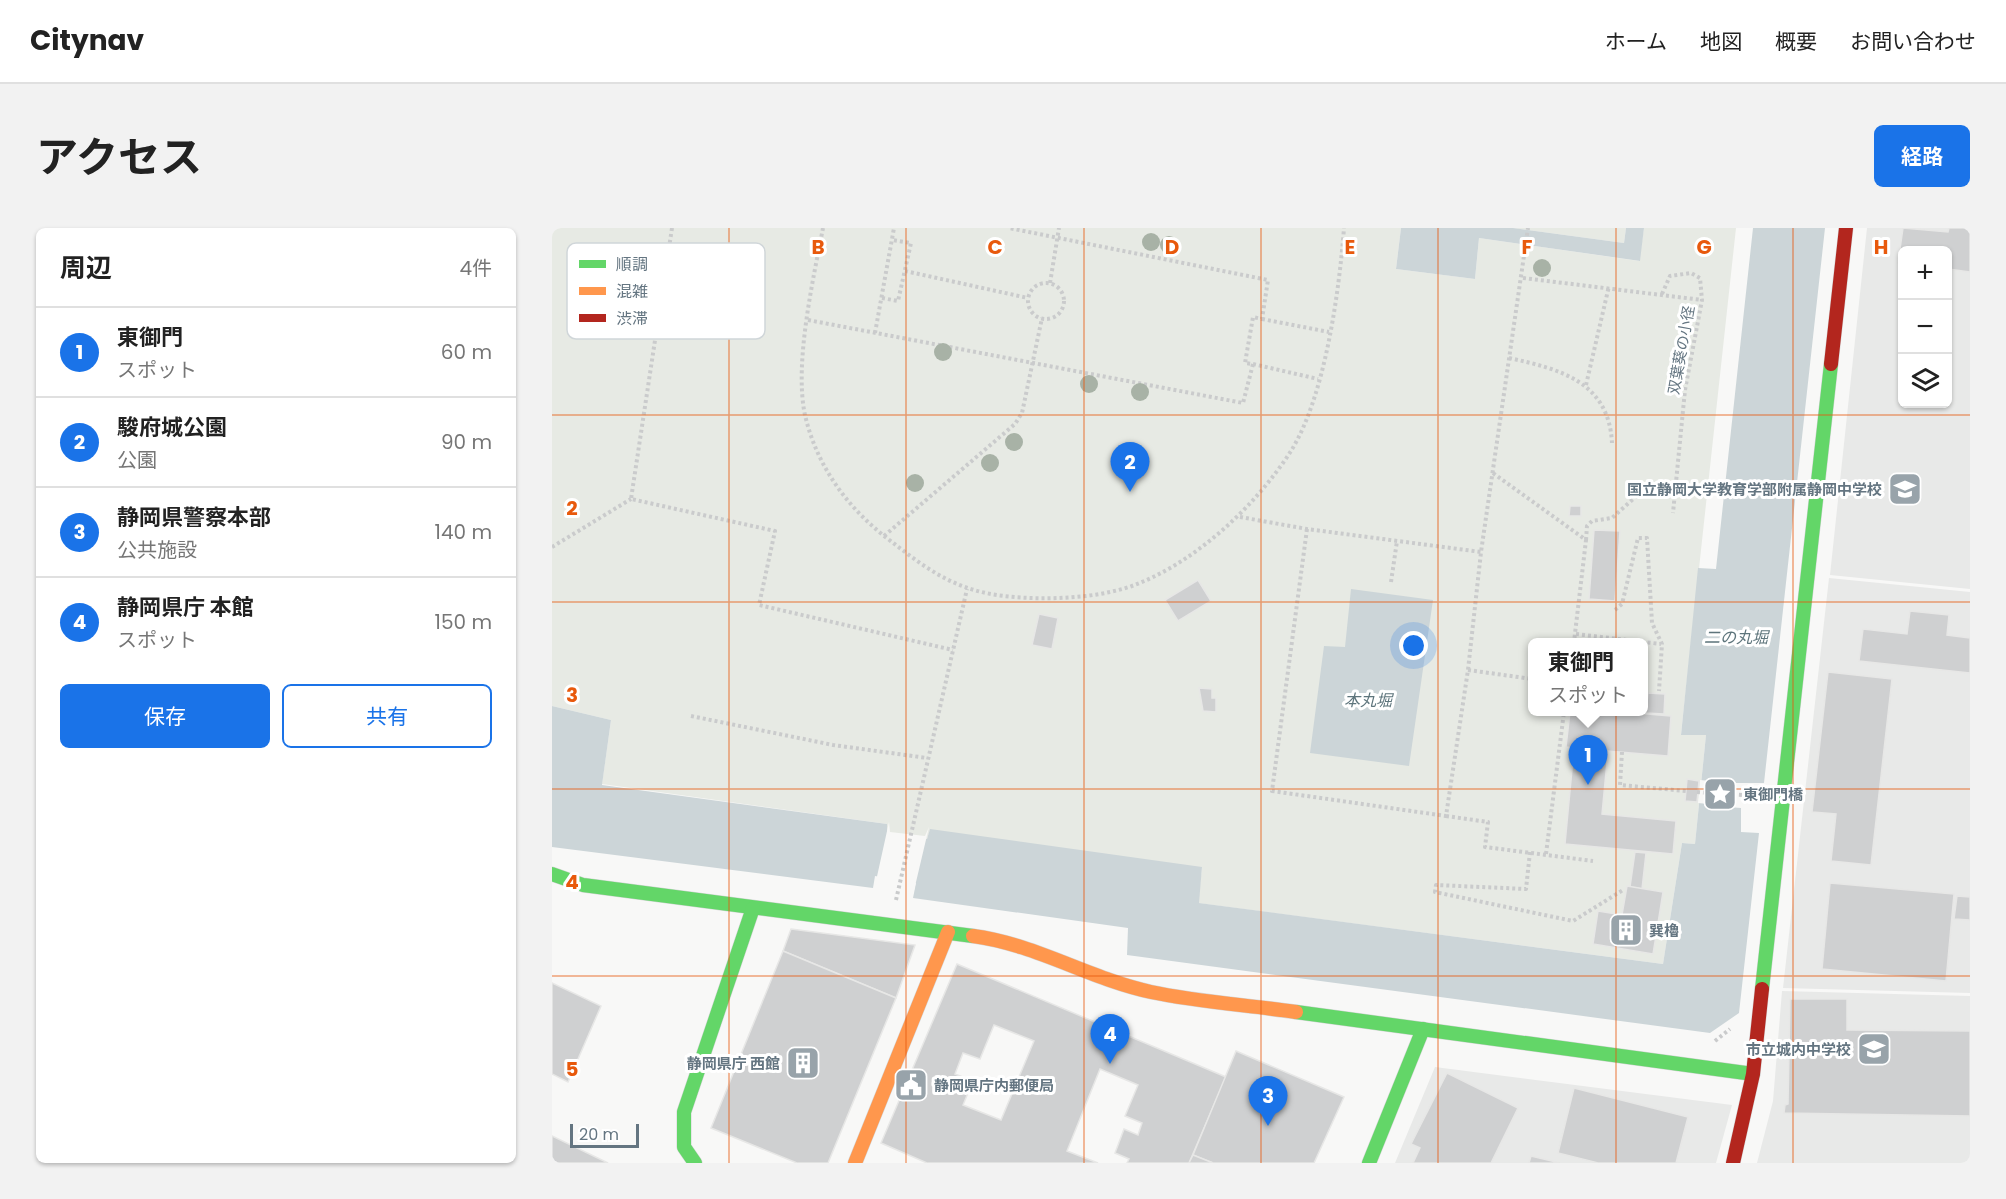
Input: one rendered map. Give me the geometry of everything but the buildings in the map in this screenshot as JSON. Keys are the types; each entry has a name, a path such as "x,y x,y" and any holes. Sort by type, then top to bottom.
{"street":[{"path":"1733,1163 1753,1074 1846,228"},
{"path":"552,874 583,885 1004,940 1110,980 1151,992 1753,1074"},
{"path":"695,1163 684,1147 684,1112 753,908"},
{"path":"855,1163 948,932"},
{"path":"1369,1163 1423,1029"}],"path":[{"path":"670,243 672,228"},
{"path":"823,228 808,320 803,378 805,415 819,456 841,495 884,536 913,558 968,588 1005,596 1049,598 1090,596 1130,586 1196,550 1239,516 1272,477 1306,424 1338,289 1344,228"},
{"path":"875,333 894,228"},
{"path":"1009,228 1268,280 1262,319"},
{"path":"1050,283 1059,228"},
{"path":"1446,816 1468,670 1481,552 1523,278 1528,228"},
{"path":"882,298 898,302 911,243 892,240"},
{"path":"905,271 1028,298"},
{"path":"1662,294 1670,276 1691,273 1700,278 1702,300"},
{"name":"双葉葵の小径","path":"1523,278 1610,286 1702,300 1685,390 1673,513"},
{"path":"1050,283 1060,290 1064,302 1058,313 1042,318 1033,313 1028,298 1038,284 1050,283"},
{"path":"1586,385 1610,286"},
{"path":"1318,379 1245,363 1253,317 1329,332"},
{"path":"884,536 1015,424 1022,413 1042,318"},
{"path":"808,320 1243,403 1253,364"},
{"path":"631,499 655,339"},
{"path":"1509,358 1560,370 1586,385 1611,422 1612,443"},
{"path":"1493,473 1586,540"},
{"path":"1575,638 1587,526 1592,521 1612,518 1641,493 1674,493"},
{"path":"552,547 631,499 775,531 759,604 953,650"},
{"path":"1239,516 1306,529 1481,552"},
{"path":"1306,529 1272,791 1488,822 1485,847 1593,861"},
{"path":"1616,610 1622,604 1638,538 1647,538 1652,623 1662,644 1659,691"},
{"path":"1391,582 1397,541"},
{"path":"894,909 914,813 968,588"},
{"path":"1576,634 1610,638"},
{"path":"1648,642 1662,644"},
{"path":"1468,670 1528,678"},
{"path":"691,716 833,745 927,758"},
{"path":"1546,854 1563,716"},
{"path":"1622,752 1620,785 1686,791"},
{"path":"1698,792 1760,796"},
{"path":"1530,852 1526,889 1436,885 1435,892 1573,921 1623,890"},
{"path":"1712,1044 1737,1024"}],"shaded area":[{"path":"552,228 1401,228 1396,269 1475,279 1479,238 1639,261 1644,228 1736,228 1681,734 1706,735 1695,844 1682,843 1663,964 1198,903 1202,868 930,830 927,839 887,834 887,824 602,784 611,720 552,706"},
{"path":"1513,228 1626,228 1624,243"},
{"name":"国立静岡大学教育学部附属静岡中学校","path":"1867,228 1970,228 1970,589 1830,575"},
{"path":"1829,578 1970,592 1970,993 1783,988"},
{"name":"市立城内中学校","path":"1782,991 1970,996 1970,1163 1757,1163 1773,1101"},
{"path":"1435,1067 1732,1105 1716,1163 1395,1163"}],"water":[{"path":"1401,228 1513,228 1624,243 1626,228 1644,228 1640,261 1479,238 1475,279 1396,269"},
{"name":"二の丸堀","path":"1753,228 1825,228 1764,783 1729,783 1728,807 1741,808 1741,832 1759,833 1739,1013 1710,1033 1127,955 1128,928 913,898 916,883 875,876 873,888 552,847 552,706 611,720 602,785 887,824 887,835 927,839 930,829 1202,867 1199,903 1663,964 1682,843 1695,844 1706,735 1681,735 1698,568 1716,569"},
{"name":"本丸堀","path":"1351,589 1433,600 1409,766 1310,753 1324,646 1345,647"}],"pier":[{"name":"東御門橋","path":"1700,780 1741,784 1732,785 1731,805 1739,805 1739,807 1698,803"},
{"path":"889,822 890,832 925,836 929,827 912,899 910,898 913,885 877,880 874,890"}],"traffic: fast":[{"path":"1762,989 1831,364"},
{"path":"552,874 583,885 973,936"},
{"path":"695,1163 684,1147 684,1112 753,908"},
{"path":"1296,1012 1753,1074"},
{"path":"1369,1163 1423,1029"}],"traffic: slow":[{"path":"855,1163 948,932"},
{"path":"973,936 1018,946 1106,979 1151,992 1296,1012"}],"traffic: jam":[{"path":"1831,364 1846,228"},
{"path":"1733,1163 1753,1074 1762,989"}],"place":[{"name":"国立静岡大学教育学部附属静岡中学校","path":"1905,489"},
{"name":"駿府城公園","path":"1130,492"},
{"name":"東御門","path":"1588,785"},
{"name":"東御門橋","path":"1720,794"},
{"name":"巽櫓","path":"1626,930"},
{"name":"市立城内中学校","path":"1874,1049"},
{"name":"静岡県庁 西館","path":"803,1063"},
{"name":"静岡県庁 本館","path":"1110,1064"},
{"name":"静岡県庁内郵便局","path":"911,1085"},
{"name":"静岡県警察本部","path":"1268,1126"}]}
